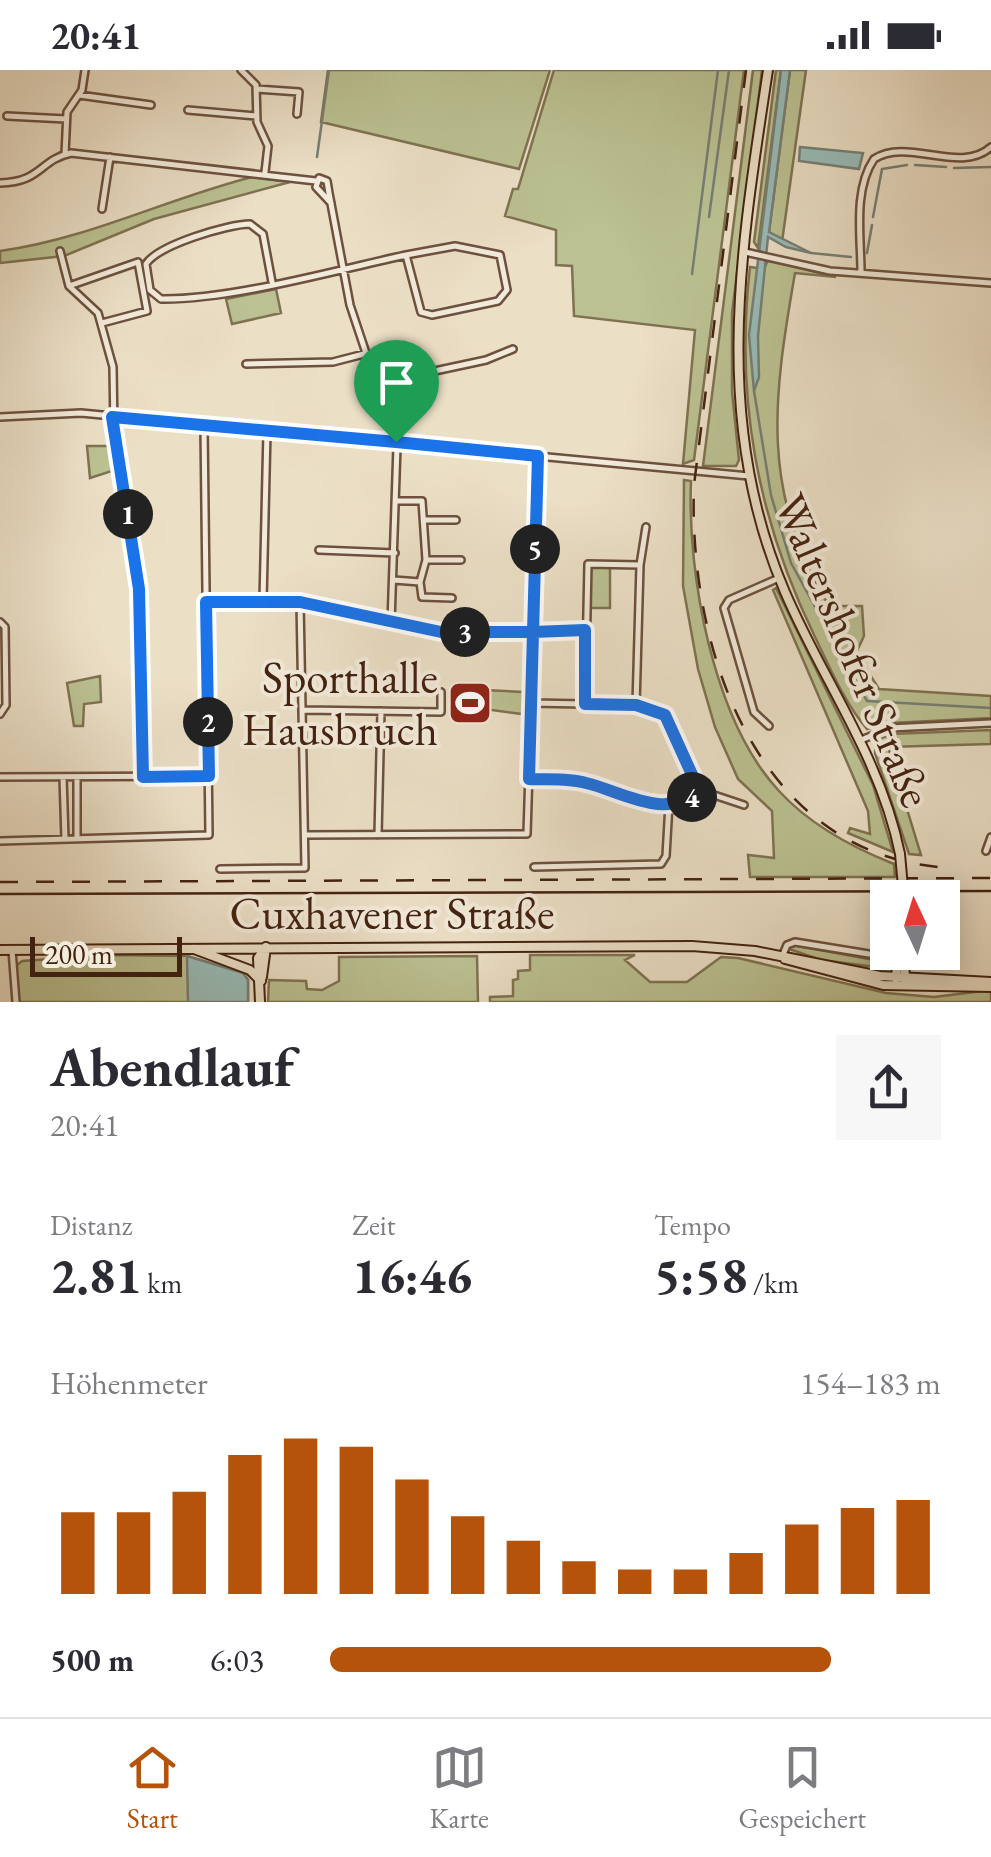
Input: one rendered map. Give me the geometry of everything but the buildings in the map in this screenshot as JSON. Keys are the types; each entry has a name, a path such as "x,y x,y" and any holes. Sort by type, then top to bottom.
{"main road":[{"name":"Waltershofer Straße","path":"768,70 735,353 749,476 779,578 884,794 900,854 902,880"},
{"name":"Cuxhavener Straße","path":"0,950 672,945 732,948 782,957 834,976 991,984"},
{"path":"186,946 250,970 261,981"},
{"path":"260,1002 259,956 266,947"},
{"path":"900,970 900,981"}],"street":[{"path":"65,154 66,119 79,95 85,70"},
{"path":"241,70 257,89 256,116 268,146 265,173"},
{"path":"257,89 299,92 297,114"},
{"path":"79,95 150,105"},
{"path":"188,110 256,116"},
{"path":"7,116 66,119"},
{"path":"861,272 858,230 866,176 874,159 893,151 975,156 991,147"},
{"path":"0,183 27,181 65,154 326,180 364,354 396,442 391,623"},
{"path":"102,209 110,157"},
{"path":"316,181 318,190 331,203"},
{"path":"272,282 263,234 250,224 228,227 158,252 146,264 150,290 162,299 272,282 406,255 455,246 500,255 507,290 498,301 432,315 421,312 406,255"},
{"path":"60,251 69,286 96,309 114,375 112,417 139,589 143,777"},
{"path":"746,252 830,271 991,282"},
{"path":"69,286 138,262 147,311 102,324"},
{"path":"374,384 486,360 513,349"},
{"path":"246,364 333,362 364,354"},
{"path":"0,417 70,413 749,476"},
{"path":"0,841 208,837 204,427"},
{"path":"263,601 266,431"},
{"path":"305,835 524,837 532,703 538,456"},
{"path":"396,501 422,501 426,520 422,597 452,598"},
{"path":"426,520 456,520"},
{"path":"636,705 640,565 646,527"},
{"path":"319,550 394,553"},
{"path":"426,560 462,560"},
{"path":"585,704 588,564 640,565"},
{"path":"769,726 754,712 724,608 729,600 779,578"},
{"path":"394,580 420,582"},
{"path":"206,602 300,602 441,632 585,630"},
{"path":"220,869 300,871 305,865 300,602"},
{"path":"0,622 5,628 6,705 0,714"},
{"path":"304,710 441,712 441,692"},
{"path":"532,703 636,705 665,715 699,790 744,805"},
{"path":"378,836 381,711"},
{"path":"861,740 890,728 991,724"},
{"path":"0,777 209,776"},
{"path":"62,777 66,840"},
{"path":"77,777 78,840"},
{"path":"529,779 582,782 642,802 669,804 680,804 699,790"},
{"path":"534,867 661,864 666,856 669,804"},
{"path":"986,851 991,837"},
{"name":"Cuxhavener Straße","path":"782,957 787,946 795,942 870,953"},
{"path":"12,950 16,1002"}],"green space":[{"path":"328,70 550,70 519,169 321,122"},
{"path":"554,70 744,70 694,460 683,464 695,330 574,316 572,266 556,265 556,230 505,216 513,189 518,189"},
{"path":"753,70 762,70 732,313 732,392 739,460 736,466 703,466"},
{"path":"776,70 781,70 758,248 754,242"},
{"path":"790,70 806,70 782,242 769,232"},
{"path":"252,177 290,182 154,219 64,256 0,263 0,251 96,228"},
{"path":"768,260 836,277 795,273 781,362 778,444 782,483 791,523 807,564 829,606 862,606 864,636 856,653 879,689 991,696 991,718 890,723 867,729 832,673 778,547 755,456 749,410 746,316 750,267 764,269"},
{"path":"276,289 281,313 232,324 226,299"},
{"path":"87,446 111,446 115,470 90,478"},
{"path":"684,480 691,481 694,559 709,644 737,726 756,761 791,803 832,834 894,864 895,877 750,877 748,855 774,858 772,811 738,779 715,727 698,669 683,586"},
{"path":"589,565 610,566 610,608 587,608"},
{"path":"776,588 873,785 893,852 848,833 850,828 870,834 868,811 773,590"},
{"path":"100,676 101,702 84,704 83,726 74,726 67,683"},
{"path":"484,690 523,692 522,714 484,709"},
{"path":"991,730 991,744 888,747 921,855 909,854 875,753 876,740 891,734"},
{"path":"793,945 870,959 870,966 821,960 789,949"},
{"path":"108,955 187,956 243,973 248,980 248,1002 19,1002 16,966 22,961"},
{"path":"530,955 635,955 625,960 650,982 687,982 721,957 738,958 886,993 934,997 991,990 991,1002 490,1002 490,997 513,996 513,980 518,979 518,971 530,970"},
{"path":"477,956 478,1002 268,1002 269,980 306,981 307,989 322,990 339,981 339,957"}],"water":[{"path":"781,70 790,70 769,232 811,253 786,247 768,237 758,336 759,377 754,391 749,335"},
{"path":"800,147 863,153 859,169 799,161"},
{"path":"187,956 243,973 248,980 248,1002 188,1002"}],"waterway":[{"path":"317,157 329,70"},
{"path":"692,274 718,70"},
{"path":"709,217 729,70"},
{"path":"873,217 882,169 907,165"},
{"path":"915,165 946,167"},
{"path":"954,168 991,167"},
{"path":"867,253 872,225"},
{"path":"811,253 851,257"},
{"path":"754,391 771,495 791,563 867,701 991,708"}],"tram line":[{"path":"0,894 991,891"}],"railway":[{"path":"746,70 694,485 695,547 704,610 720,672 745,730 778,781 821,822 874,852 938,867"},
{"path":"0,882 991,878"}],"place":[{"name":"Sporthalle Hausbruch","path":"470,703"}],"route":[{"path":"396,442 112,417 139,589 143,777 209,776 206,602 300,602 441,632 533,632 529,779 582,782 642,802 680,804 692,797 699,790 665,715 636,705 585,704 585,630 533,632 538,456 396,442"}]}
